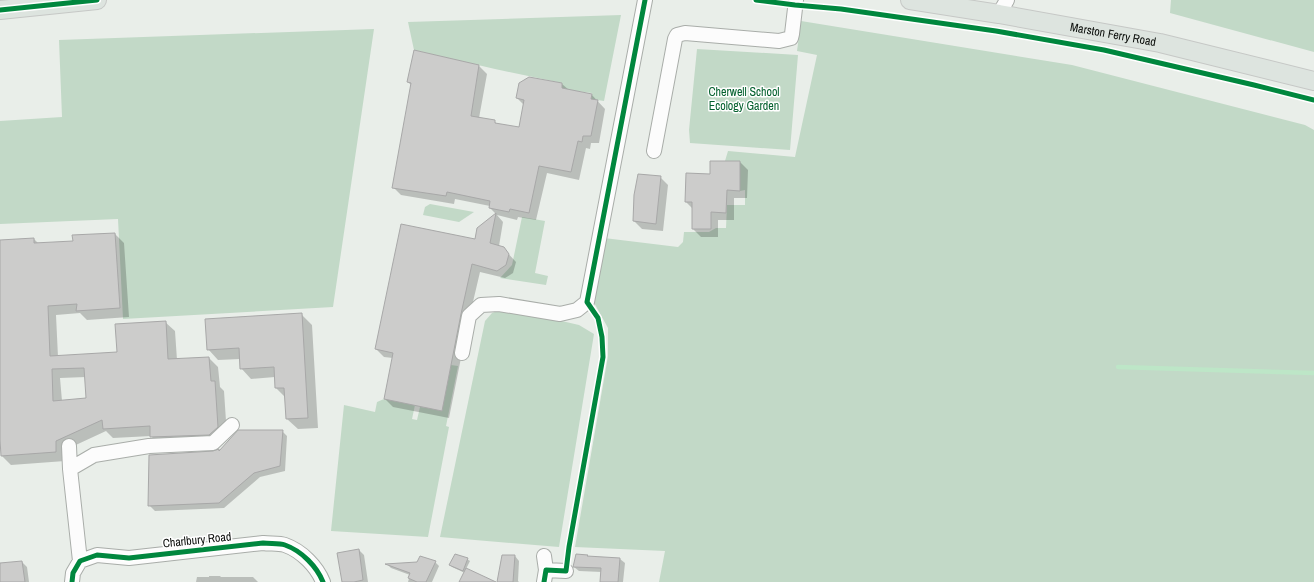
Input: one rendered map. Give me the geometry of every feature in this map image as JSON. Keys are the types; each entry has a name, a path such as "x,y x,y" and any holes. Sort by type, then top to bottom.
{"main road":[{"path":"0,10 97,0"},
{"name":"Marston Ferry Road","path":"910,0 1003,7 1160,43 1314,82"}],"street":[{"path":"462,353 469,316 481,305 499,304 560,314 577,310 587,302 645,0"},
{"path":"654,151 677,35 685,33 779,41 785,40 790,38 792,34 796,0"},
{"path":"70,469 94,455 149,446 213,443 232,425"},
{"path":"69,446 80,561 73,574 72,582"},
{"name":"Charlbury Road","path":"80,561 97,555 129,558 263,543 285,545 302,554 320,574 323,582"},
{"path":"544,556 545,576 566,571"}],"green space":[{"path":"1171,0 1314,0 1314,52 1170,13"},
{"path":"621,15 604,101 591,99 592,93 576,91 561,93 562,83 414,50 408,22"},
{"path":"801,21 1072,65 1305,125 1314,130 1314,582 659,582 665,551 575,547 608,356 608,328 592,299 604,238 678,247 683,242 684,232 709,232 716,228 726,228 727,205 745,205 745,190 740,191 740,162 725,161 728,151 795,157 817,55 797,51"},
{"path":"374,29 333,307 123,319 118,219 0,224 0,121 62,117 59,40"},
{"name":"Cherwell School Ecology Garden","path":"697,49 798,55 790,150 690,143 689,130"},
{"path":"430,204 474,212 459,222 423,215 425,207"},
{"path":"522,217 545,221 535,273 548,276 546,285 500,278 512,265"},
{"path":"503,309 579,325 594,334 559,547 440,537 485,321 492,313"},
{"path":"451,365 458,366 446,426 449,427 428,537 331,531 344,405 375,412 377,402 384,399 415,405 412,419 417,420 420,407 442,410"}],"building":[{"path":"414,50 479,65 471,116 495,120 495,123 519,127 524,100 516,98 519,83 529,77 562,83 562,88 592,94 591,99 598,100 591,136 583,136 582,142 578,141 571,172 539,166 529,213 510,209 509,212 489,208 490,201 447,192 446,196 392,188 411,83 407,82"},
{"path":"710,161 740,161 740,191 727,190 726,213 711,212 711,229 692,229 692,202 685,202 686,173 710,174"},
{"path":"638,174 661,176 656,224 633,221 634,195"},
{"path":"496,213 490,243 504,247 509,254 506,265 497,271 472,264 442,411 384,399 393,353 375,349 401,224 475,239 477,228"},
{"path":"115,233 120,308 76,311 77,304 48,306 50,356 117,352 115,324 166,321 168,359 209,357 211,381 215,381 218,427 209,435 150,437 150,426 103,429 102,420 56,441 56,452 1,456 0,240 34,238 34,243 73,241 72,235","holes":["84,368 86,398 53,401 52,369"]},
{"path":"302,313 308,418 286,419 284,388 275,388 274,367 240,369 239,348 207,350 205,319"},
{"path":"238,430 283,430 280,466 254,473 219,503 148,506 149,455 213,451 219,449 219,451"},
{"path":"359,549 363,580 342,582 337,553"},
{"path":"455,554 468,558 463,571 449,565"},
{"path":"576,554 620,558 618,582 600,582 601,568 573,567"},
{"path":"502,555 515,555 513,582 497,582"},
{"path":"420,556 436,561 426,582 417,582 408,578 410,573 385,564 417,562"},
{"path":"22,561 25,582 0,582 0,563"},
{"path":"466,568 496,582 459,582"}],"waterway":[{"path":"1118,367 1314,373"}],"cycle path":[{"path":"0,10 97,0"},
{"path":"544,582 546,570 566,571 603,357 602,337 598,318 587,302 645,0"},
{"path":"756,0 841,9 996,31 1104,50 1314,100"},
{"path":"72,582 73,573 80,561 97,555 129,558 263,543 283,544 297,551 313,565 323,582"}]}
